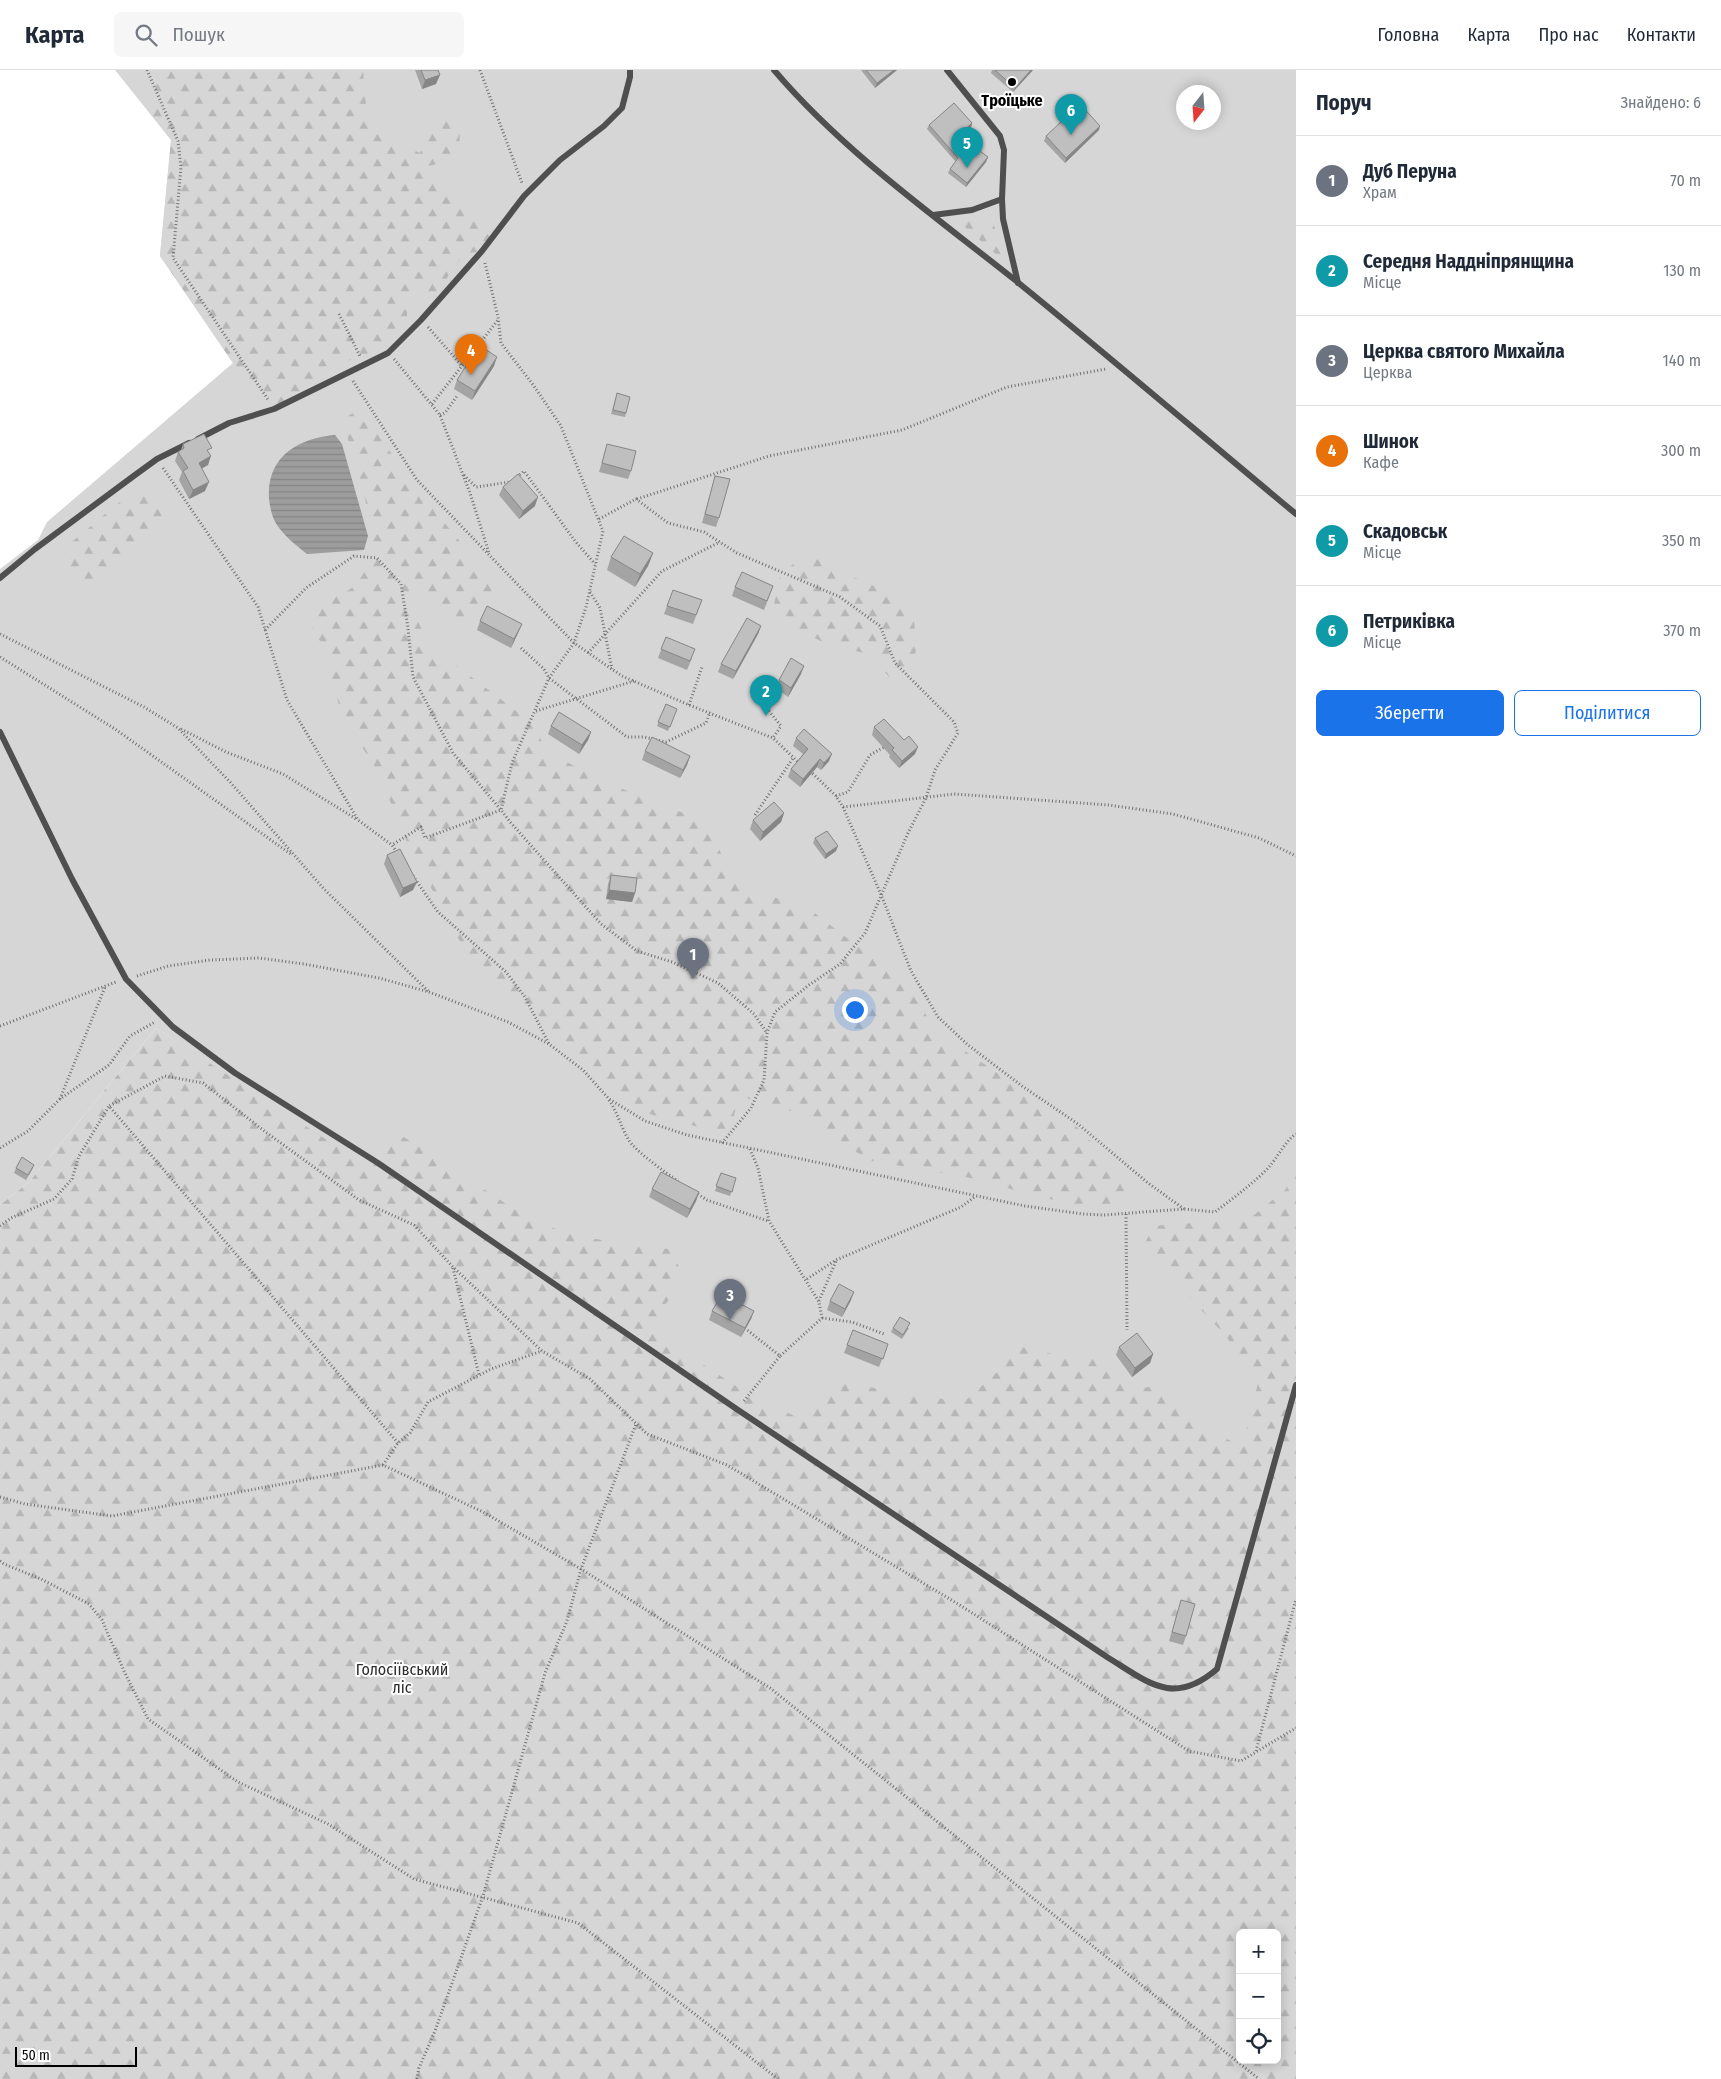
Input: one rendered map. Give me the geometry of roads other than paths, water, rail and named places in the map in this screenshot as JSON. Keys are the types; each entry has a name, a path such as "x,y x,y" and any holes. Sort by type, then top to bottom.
{"lane":[{"path":"0,578 35,549 157,459 229,423 274,409 388,353 421,320 482,251 524,196 560,160 604,126 622,108 630,70"},
{"path":"774,70 796,96 851,146 1296,514"},
{"path":"947,70 1000,136 1004,150 1003,219 1018,283"},
{"path":"933,215 972,210 1002,199"},
{"path":"0,732 72,879 126,979 173,1027 235,1073 378,1163 738,1410 1106,1657 1156,1687 1182,1688 1204,1680 1217,1669 1296,1385"}],"place":[{"name":"Троїцьке","path":"1012,82"},
{"name":"Петриківка","path":"1071,135"},
{"name":"Скадовськ","path":"967,168"},
{"name":"Шинок","path":"471,375"},
{"name":"Середня Наддніпрянщина","path":"766,716"},
{"name":"Дуб Перуна","path":"693,979"},
{"name":"Церква святого Михайла","path":"730,1320"}],"park label":[{"name":"Голосіївський ліс","path":"402,1678"}]}
